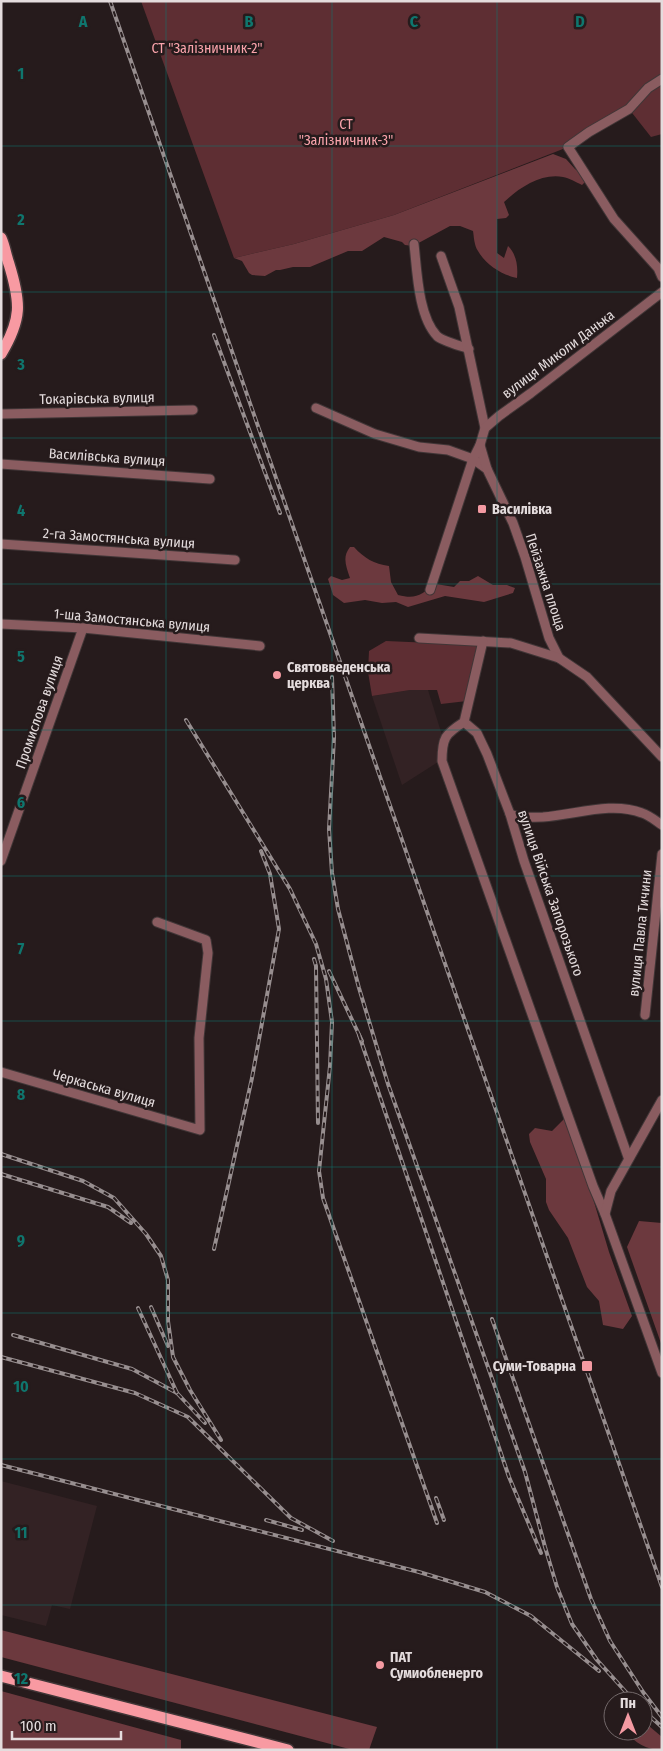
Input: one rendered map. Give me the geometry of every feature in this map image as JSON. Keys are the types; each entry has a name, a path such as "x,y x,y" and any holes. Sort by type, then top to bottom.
{"main road":[{"path":"1,238 4,258 16,286 18,307 17,321 11,337 1,354"},
{"path":"1,1676 288,1750"}],"street":[{"path":"662,80 648,88 629,109 589,132 568,147 614,219 658,268 662,277"},
{"path":"414,244 426,321 438,337 469,349"},
{"path":"430,590 485,428 459,307 441,256"},
{"name":"вулиця Миколи Данька","path":"485,428 662,292"},
{"path":"316,408 375,434 419,446 448,450 473,459"},
{"name":"Токарівська вулиця","path":"1,414 193,410"},
{"path":"480,445 487,469"},
{"name":"Пейзажна площа","path":"473,459 487,469 513,523 525,556 549,638 560,658"},
{"name":"Василівська вулиця","path":"1,464 210,479"},
{"name":"2-га Замостянська вулиця","path":"1,544 235,560"},
{"name":"1-ша Замостянська вулиця","path":"1,624 82,628 260,646"},
{"name":"Промислова вулиця","path":"1,861 82,628"},
{"path":"419,638 511,643 560,658 587,677 662,757"},
{"path":"483,641 464,722 445,736 442,761 593,1186 605,1214 662,1373"},
{"name":"вулиця Війська Запорозького","path":"464,722 477,733 510,814 530,879 628,1157"},
{"path":"510,814 519,818 626,808 644,813 662,825"},
{"name":"вулиця Павла Тичини","path":"645,1015 662,854"},
{"name":"Черкаська вулиця","path":"1,1072 200,1130 199,1038 208,952 206,940 157,922"},
{"path":"605,1214 611,1191 628,1157 662,1100"}],"shaded area":[{"path":"553,154 566,159 582,174 585,182 582,185 563,177 547,177 523,187 504,202 509,215 506,218 497,219 497,253 504,258 508,246 516,261 517,278 500,272 490,265 477,249 473,231 460,226 450,226 413,246 384,237 362,251 348,251 310,267 276,270 265,276 252,275 242,261 234,258 294,244 394,215"},
{"path":"350,547 354,547 374,562 389,566 391,582 398,595 414,596 436,584 454,587 460,581 469,581 478,576 493,585 507,585 515,588 513,593 484,602 445,596 408,607 396,602 382,603 365,600 344,603 333,595 328,579 331,576 342,580 350,578 345,558"},
{"path":"410,690 428,690 442,735 438,762 402,785 372,696"},
{"path":"564,1119 574,1135 609,1252 632,1316 623,1329 603,1325 599,1301 587,1287 568,1238 549,1210 546,1202 546,1179 530,1142 529,1134 535,1128 552,1131"},
{"path":"639,1221 662,1223 662,1346 627,1247"},
{"path":"1,1481 97,1506 70,1609 52,1605 46,1626 1,1615"},
{"path":"1,1630 377,1727 369,1750 353,1750 1,1657"},
{"path":"1,1691 181,1740 181,1750 1,1750"},
{"path":"653,1729 662,1737 662,1750 651,1749 636,1741 653,1741"}],"green space":[{"name":"СТ \"Залізничник-3\"","path":"141,1 662,1 662,134 651,137 629,109 568,147 394,215 294,244 234,258"},
{"path":"386,641 478,645 467,701 441,704 437,690 410,690 372,696 368,672 369,651"}],"railway":[{"path":"110,1 662,1587"},
{"path":"214,335 280,513"},
{"path":"332,677 334,738 329,829 332,873 338,909 359,988 388,1084 525,1472 557,1587 572,1624 597,1660 625,1691"},
{"path":"186,720 290,889 316,944 326,979 332,1022 330,1066 319,1171 323,1198 437,1523"},
{"path":"214,1249 252,1078 279,929 270,874 261,851"},
{"path":"314,959 316,966 318,1123"},
{"path":"329,971 362,1041"},
{"path":"359,1035 509,1477 541,1553"},
{"path":"1,1154 83,1181 114,1198 146,1234 161,1256 168,1280 168,1321 173,1357 190,1390 221,1440"},
{"path":"1,1174 108,1207 131,1223"},
{"path":"151,1307 168,1346"},
{"path":"138,1308 177,1393"},
{"path":"492,1319 591,1599 610,1641 643,1692 662,1717"},
{"path":"13,1335 132,1369 177,1393 205,1423"},
{"path":"1,1357 135,1393 188,1417 291,1518 333,1541"},
{"path":"1,1465 419,1572 485,1592 531,1616 599,1671"},
{"path":"436,1498 444,1520"},
{"path":"266,1520 302,1530"},
{"path":"653,1719 662,1727"}],"place":[{"name":"Василівка","path":"482,509"},
{"name":"Святовведенська церква","path":"277,675"},
{"name":"Суми-Товарна","path":"587,1366"},
{"name":"ПАТ Сумиобленерго","path":"380,1665"}],"park label":[{"name":"СТ \"Залізничник-2\"","path":"207,48"}]}
